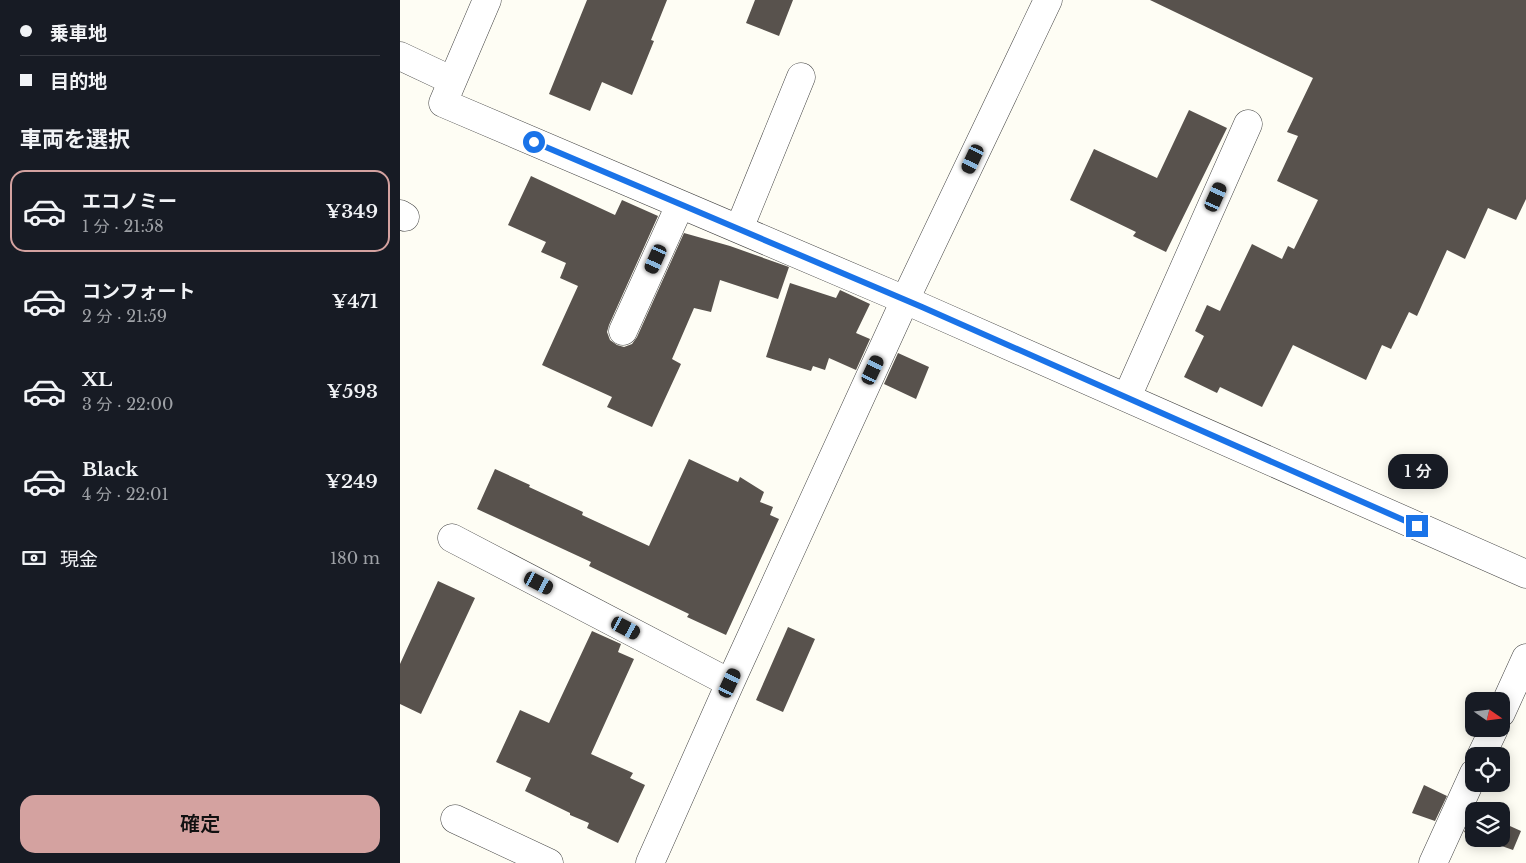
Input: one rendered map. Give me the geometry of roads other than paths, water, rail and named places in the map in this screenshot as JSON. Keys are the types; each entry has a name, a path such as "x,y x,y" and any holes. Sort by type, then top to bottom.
{"street":[{"path":"487,0 443,104 1127,396 1526,574"},
{"path":"650,863 905,300 1048,0"},
{"path":"400,56 452,80"},
{"path":"739,229 801,78"},
{"path":"1127,396 1248,124"},
{"path":"623,331 680,204"},
{"path":"452,538 730,683"},
{"path":"1510,693 1526,658"},
{"path":"1433,863 1465,792"},
{"path":"455,819 549,863"}]}
